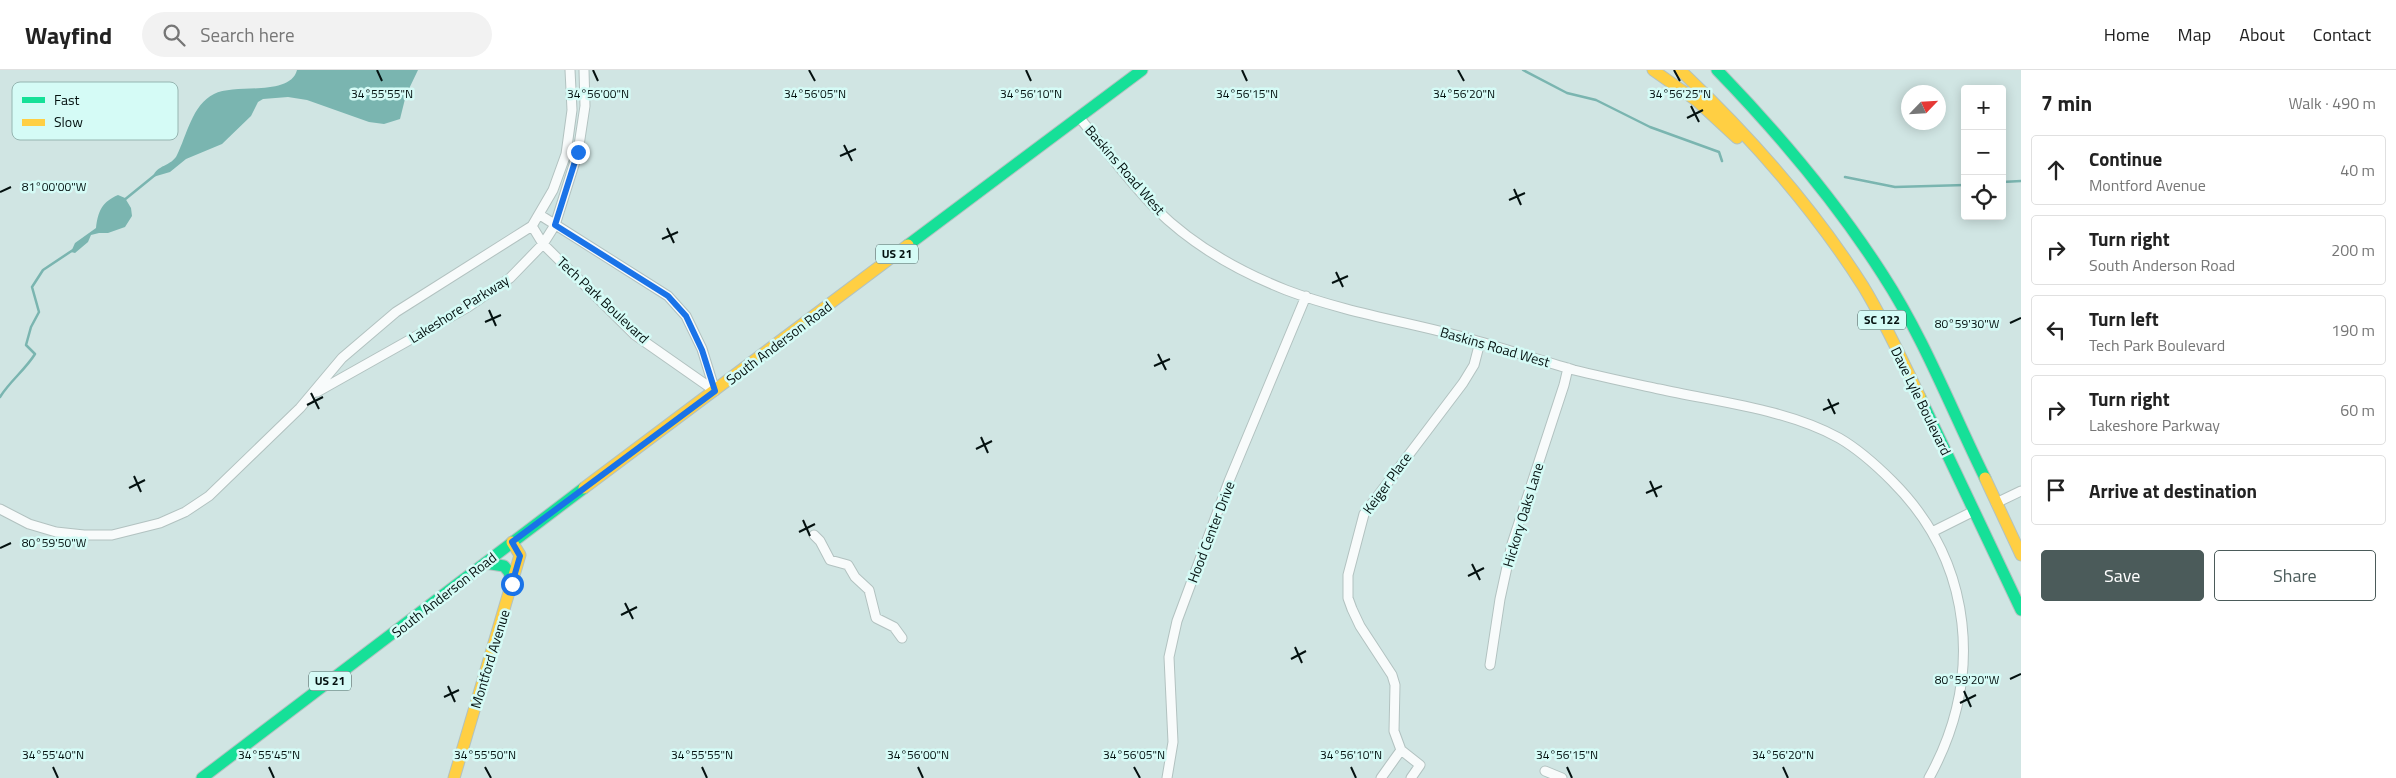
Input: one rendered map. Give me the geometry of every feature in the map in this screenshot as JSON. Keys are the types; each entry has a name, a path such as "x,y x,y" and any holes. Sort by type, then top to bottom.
{"main road":[{"name":"South Anderson Road","path":"202,778 512,542 1142,70"},
{"path":"1653,70 1697,101 1732,133 1802,209 1842,256"},
{"name":"Dave Lyle Boulevard","path":"1680,70 1734,120 1782,175 1842,256 1881,319 1923,401 2021,610"},
{"name":"Dave Lyle Boulevard","path":"1717,70 1797,157 1841,212 1898,300 2021,555"},
{"path":"1728,70 1797,157"},
{"name":"Montford Avenue","path":"454,778 520,556 512,542"},
{"path":"485,563 494,562 504,565 510,573 512,584"}],"street":[{"name":"Lakeshore Parkway","path":"0,509 29,524 56,532 84,536 112,535 160,523 185,512 209,496 230,478 313,395 342,358 396,312 494,252 532,226 553,190 566,154 572,110 570,70"},
{"name":"Lakeshore Parkway","path":"313,395 468,307 510,278 543,244 555,225 578,152 585,106 584,70"},
{"name":"Baskins Road West","path":"1079,117 1137,188 1179,230 1233,266 1285,289 1568,368 1778,415 1814,426 1840,439 1876,465 1904,493 1924,518 1954,583 1962,614 1965,647 1963,678 1957,711 1945,749 1929,778"},
{"name":"Tech Park Boulevard","path":"540,215 668,296 686,316 702,350 715,391"},
{"name":"Tech Park Boulevard","path":"532,226 543,244 635,335 715,391"},
{"name":"Hood Center Drive","path":"1167,778 1173,742 1169,657 1177,621 1229,481 1306,296"},
{"name":"Keiger Place","path":"1401,750 1394,732 1396,695 1392,675 1352,609 1348,598 1348,576 1364,514 1463,383 1474,365 1480,342"},
{"name":"Hickory Oaks Lane","path":"1490,665 1500,599 1512,544 1568,368"},
{"path":"1996,503 2021,491"},
{"path":"1932,532 1974,512"},
{"path":"814,535 821,543 830,560 844,562 850,567 855,577 869,590 876,618 894,627 902,638"},
{"path":"1380,778 1401,750 1420,765 1411,778"},
{"path":"1545,770 1562,778"}],"water":[{"path":"297,70 418,70 406,95 400,119 384,124 369,122 307,100 288,97 263,99 258,102 251,116 222,144 186,159 170,172 153,177 157,170 175,159 195,113 207,99 223,91 273,87 284,84 292,78"},
{"path":"118,195 125,198 131,208 132,216 125,227 108,233 91,235 88,242 75,253 71,252 75,243 96,228 98,217 105,204"}],"waterway":[{"path":"1523,70 1567,93 1596,100 1650,127 1719,152 1722,161"},
{"path":"123,201 155,175"},
{"path":"1845,177 1895,187 1961,185"},
{"path":"2006,182 2021,181"},
{"path":"0,397 35,354 26,345 31,327 39,312 32,287 43,270 73,250"}],"traffic: fast":[{"path":"908,245 1142,70"},
{"path":"1717,70 1805,168 1865,247 1898,299 1925,349 1985,478"},
{"path":"1920,397 2021,610"},
{"path":"202,778 584,488"},
{"path":"485,563 504,566 509,572 512,583"}],"traffic: slow":[{"path":"1653,70 1697,101 1737,138"},
{"path":"1680,70 1755,146 1823,228 1863,286 1893,341 1920,397"},
{"path":"584,488 908,245"},
{"path":"1985,478 2021,555"},
{"path":"454,778 520,555 512,542"}],"route":[{"path":"512,584 520,556 512,542 715,391 702,350 686,316 668,296 555,225 578,152"}]}
